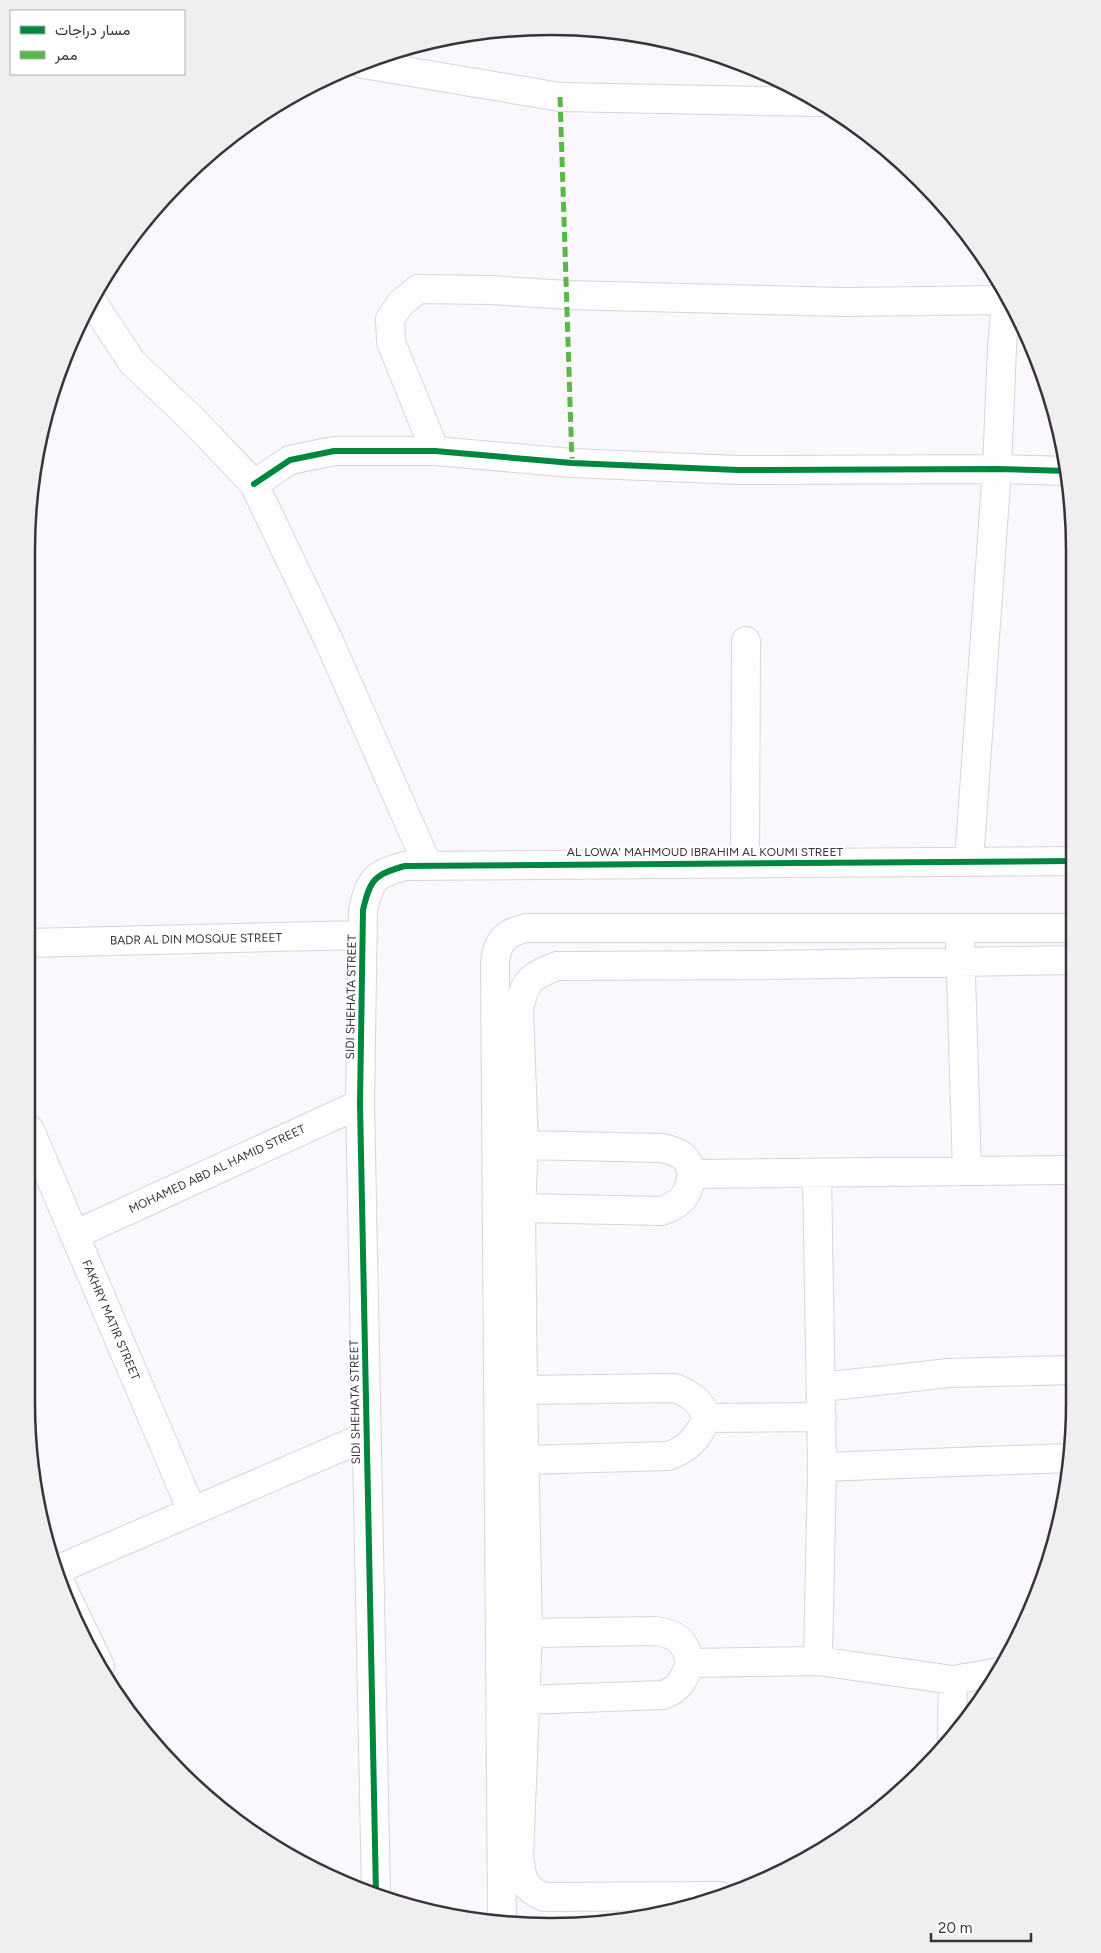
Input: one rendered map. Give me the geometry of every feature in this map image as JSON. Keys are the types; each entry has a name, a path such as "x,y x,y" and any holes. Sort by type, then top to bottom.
{"street":[{"path":"375,66 560,97 804,102"},
{"path":"435,451 391,342 390,319 401,303 418,289 844,302 1001,300"},
{"path":"96,308 132,362 254,484 329,641 428,866"},
{"path":"969,861 997,469 1005,309"},
{"path":"254,484 290,460 334,451 435,451 572,463 738,470 997,469 1060,471"},
{"path":"745,862 746,641"},
{"name":"AL LOWA' MAHMOUD IBRAHIM AL KOUMI STREET","path":"363,923 368,888 384,872 405,866 1066,861"},
{"name":"BADR AL DIN MOSQUE STREET","path":"35,943 363,923"},
{"name":"SIDI SHEHATA STREET","path":"363,923 360,1104 376,1888"},
{"path":"502,1916 496,950 503,939 514,931 526,928 1066,928"},
{"path":"960,928 967,1171"},
{"path":"698,1896 544,1897 532,1892 524,1882 519,1856 528,1633 523,1390 522,1208 524,1145 519,1010 523,990 530,980 540,973 557,966 1066,960"},
{"name":"MOHAMED ABD AL HAMID STREET","path":"74,1235 360,1104"},
{"name":"FAKHRY MATIR STREET","path":"35,1142 192,1511"},
{"path":"522,1208 662,1211 675,1206 684,1199 689,1189 692,1174 690,1162 682,1155 662,1148 524,1145"},
{"path":"692,1174 1066,1170"},
{"path":"817,1174 822,1387 818,1661"},
{"path":"822,1387 949,1373 1066,1370"},
{"path":"523,1390 675,1388 693,1397 703,1408 707,1418 701,1432 693,1441 681,1452 668,1456 524,1460"},
{"path":"707,1418 822,1417"},
{"path":"62,1567 367,1436"},
{"path":"822,1467 1063,1458"},
{"path":"500,1570 527,1570"},
{"path":"524,1700 663,1695 674,1691 683,1682 690,1663 684,1644 670,1633 655,1631 528,1633"},
{"path":"690,1663 818,1661 953,1680 988,1674"},
{"path":"952,1724 953,1680"}],"shaded area":[{"path":"540,1917 584,1917 550,1918"}],"marked path":[{"path":"560,97 572,463"}],"cycle path":[{"path":"254,484 290,460 334,451 435,451 572,463 738,470 997,469 1060,471"},
{"path":"376,1888 360,1104 363,910 368,891 375,879 380,875 405,866 1066,861"}]}
